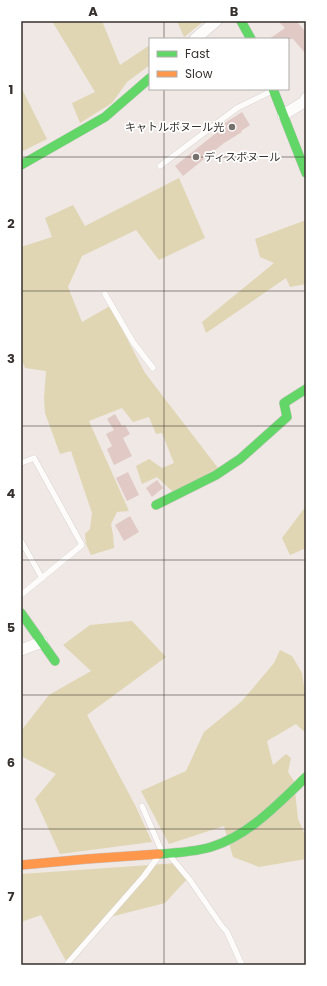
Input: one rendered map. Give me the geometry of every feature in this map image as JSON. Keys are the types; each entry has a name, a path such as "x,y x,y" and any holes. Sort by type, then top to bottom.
{"street":[{"path":"197,38 216,21"},
{"path":"241,21 251,38"},
{"path":"21,165 105,117 149,79"},
{"path":"273,90 306,173"},
{"path":"283,115 304,102 306,98"},
{"path":"156,505 216,475 240,459 287,417 284,403 306,389"},
{"path":"21,612 55,661"},
{"path":"21,650 42,642"},
{"path":"21,865 164,854 201,849 219,844 243,831 263,817 306,777"}],"lane":[{"path":"160,166 237,108 273,90"},
{"path":"105,294 133,342 153,368"},
{"path":"21,463 34,458 82,545 21,595"},
{"path":"21,541 42,578"},
{"path":"142,806 164,854 190,880 227,932 242,965"},
{"path":"66,965 164,854"}],"shaded area":[{"path":"52,21 102,21 120,65 149,46 149,66 127,82 112,103 80,123 72,103 95,92"},
{"path":"177,21 204,21 184,37"},
{"path":"21,87 47,139 21,152"},
{"path":"179,178 205,238 159,260 136,230 82,256 68,287 82,322 110,306 145,373 218,468 174,493 157,477 142,484 136,466 149,459 162,468 174,463 162,433 156,434 149,417 133,422 122,408 89,421 129,511 117,512 111,524 114,548 91,555 86,544 85,534 90,529 92,513 71,451 60,454 45,413 44,398 46,371 25,368 21,358 21,247 52,237 45,218 73,205 85,226"},
{"path":"306,220 306,284 290,287 286,278 206,333 202,322 274,263 260,257 255,239"},
{"path":"306,506 306,548 290,555 282,538"},
{"path":"132,621 166,657 87,715 136,807 152,842 60,854 35,799 56,774 21,756 21,731 49,695 91,671 63,645 90,625"},
{"path":"280,650 292,656 302,673 306,699 306,733 296,724 267,741 273,765 286,754 291,758 288,772 294,781 298,819 306,837 306,859 259,867 233,857 224,826 169,844 141,791 186,771 204,732 242,701 274,663"},
{"path":"178,863 187,879 165,903 106,918 66,961 41,915 21,922 21,874"}],"building":[{"path":"278,21 296,21 306,32 306,54 293,39 270,38 285,28"},
{"path":"242,112 250,125 241,131 242,132 224,143 183,176 175,166 216,133 214,130"},
{"path":"115,414 122,426 125,425 130,434 123,438 132,456 114,465 107,449 112,446 106,434 114,430 107,419"},
{"path":"128,472 139,495 127,501 116,478"},
{"path":"157,480 163,488 152,497 146,488"},
{"path":"130,516 139,532 124,541 115,525"}],"traffic: fast":[{"path":"241,21 250,38"},
{"path":"21,165 105,117 149,79"},
{"path":"273,90 306,173"},
{"path":"156,505 216,475 240,459 287,417 284,403 306,389"},
{"path":"21,613 55,661"},
{"path":"159,854 205,849 225,842 238,835 262,818 306,777"}],"traffic: slow":[{"path":"21,865 159,854"}],"place":[{"name":"キャトルボヌール光","path":"232,127"},
{"name":"ディスボヌール","path":"196,157"}]}
